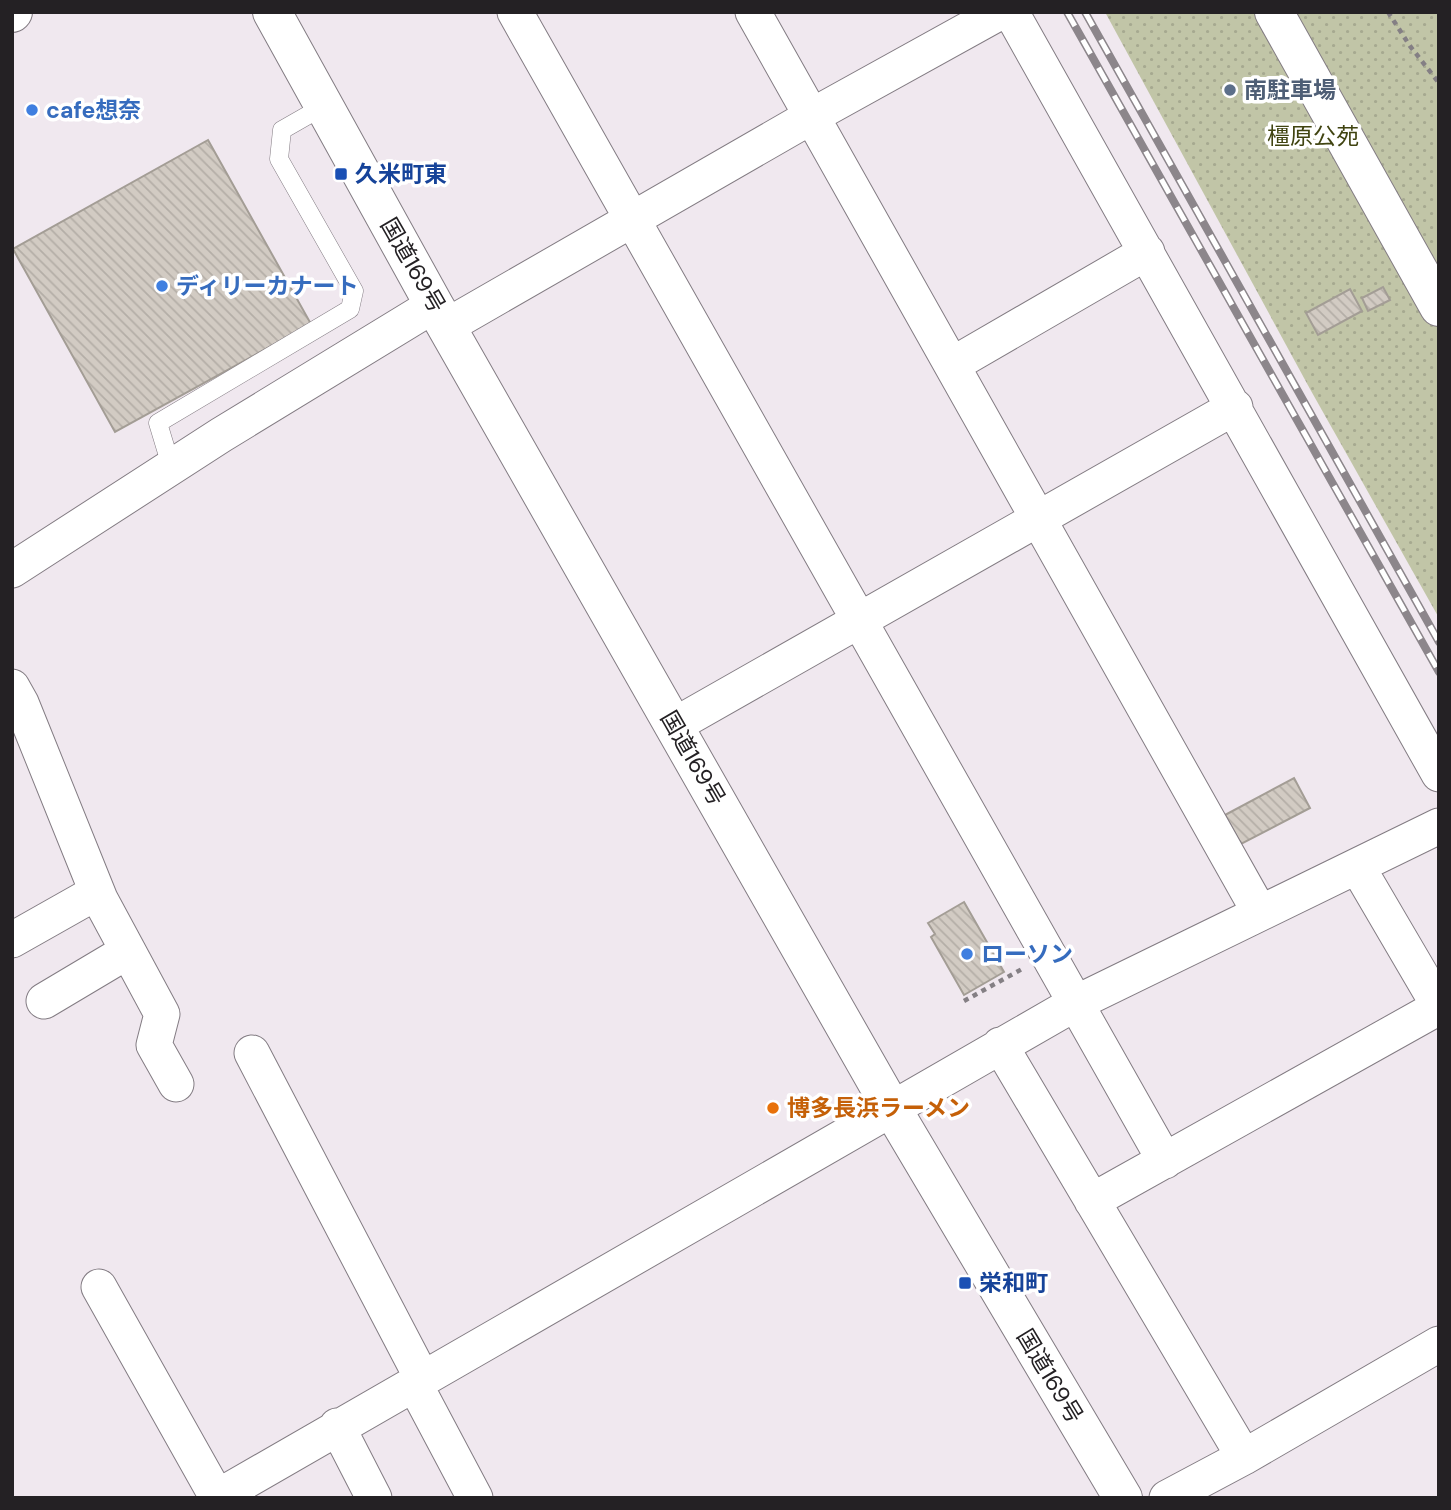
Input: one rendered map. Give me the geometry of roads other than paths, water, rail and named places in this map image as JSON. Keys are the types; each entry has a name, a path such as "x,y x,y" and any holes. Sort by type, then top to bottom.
{"main road":[{"name":"国道169号","path":"272,12 891,1107 1123,1498"},
{"path":"1274,12 1439,307"}],"street":[{"path":"515,12 1074,1004 1166,1161"},
{"path":"753,12 1261,913"},
{"path":"12,570 172,467 441,315 633,218 1000,12"},
{"path":"1011,12 1439,774"},
{"path":"952,365 1147,252"},
{"path":"675,725 1235,407"},
{"path":"12,687 26,715 97,891 162,1014 154,1045 176,1084"},
{"path":"99,1287 216,1497 1074,1004 1439,826"},
{"path":"1092,1201 1439,1007 1357,866"},
{"path":"12,940 97,891"},
{"path":"44,1001 128,951"},
{"path":"1000,1045 1244,1457"},
{"path":"252,1053 475,1498"},
{"path":"1167,1498 1244,1457 1439,1344"},
{"path":"337,1426 374,1498"}],"lane":[{"path":"172,467 158,423 350,309 354,291 279,159 282,130 324,106"}],"railway":[{"path":"1067,12 1439,672"},
{"path":"1085,12 1439,642"}],"place":[{"name":"南駐車場","path":"1230,90"},
{"name":"cafe想奈","path":"32,110"},
{"name":"久米町東","path":"341,174"},
{"name":"ディリーカナート","path":"162,286"},
{"name":"ローソン","path":"967,954"},
{"name":"博多長浜ラーメン","path":"773,1108"},
{"name":"栄和町","path":"965,1283"}],"park label":[{"name":"橿原公苑","path":"1313,136"}]}
